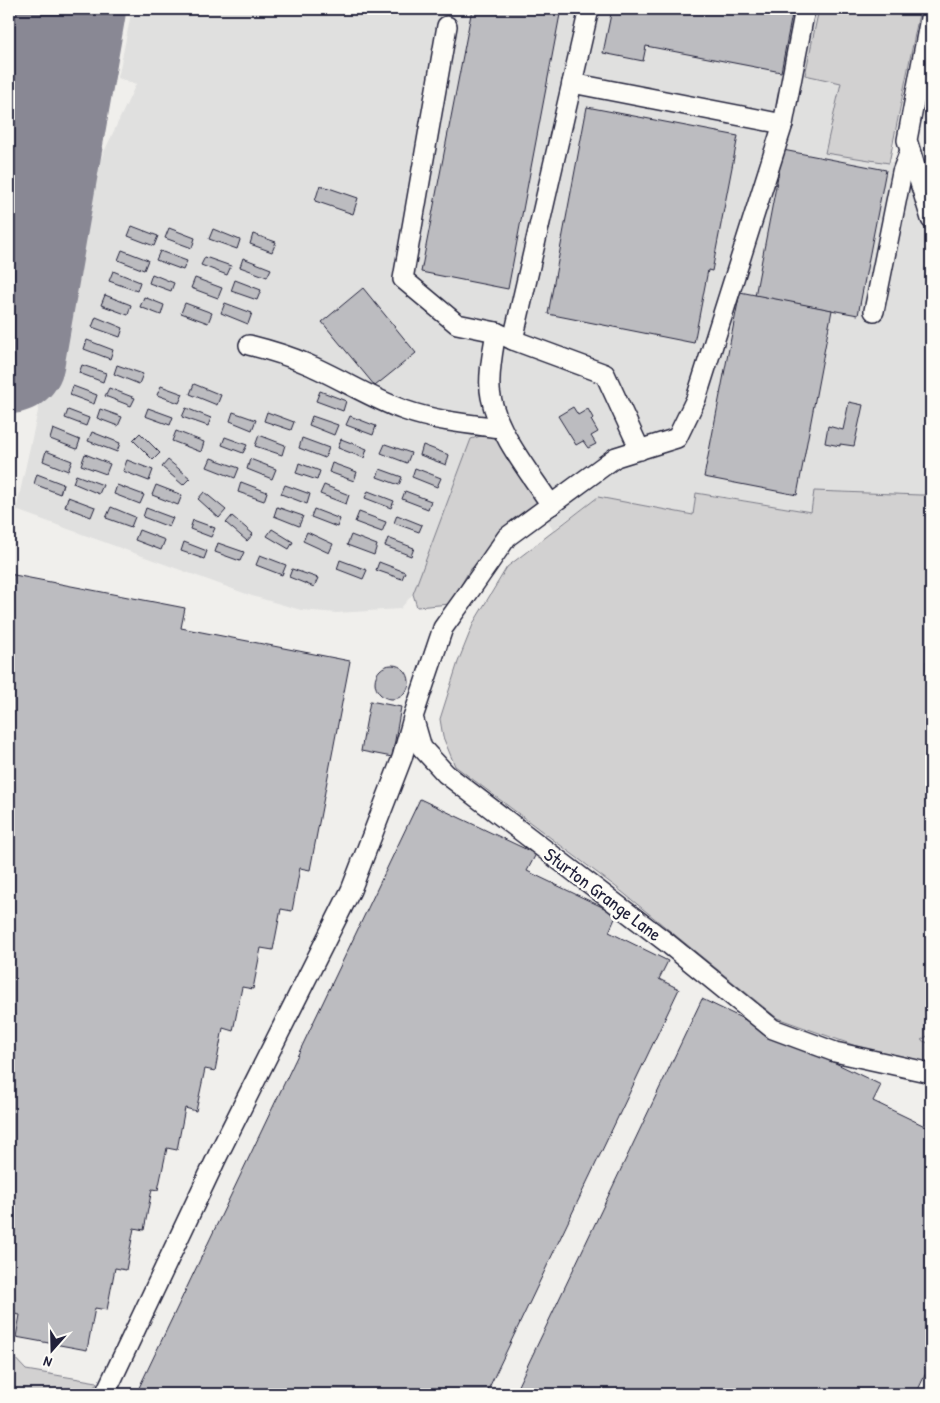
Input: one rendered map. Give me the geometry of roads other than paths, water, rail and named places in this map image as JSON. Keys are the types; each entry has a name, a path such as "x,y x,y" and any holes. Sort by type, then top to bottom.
{"lane":[{"path":"513,340 589,9"},
{"path":"105,1394 218,1155 351,890 402,758 413,717 444,628 507,537 616,457 677,438 696,399 783,124 805,9"},
{"path":"931,13 907,140 931,219"},
{"path":"447,26 403,279 456,324 496,332 605,374 640,450"},
{"path":"572,83 783,124"},
{"path":"874,312 902,172 910,151"},
{"path":"496,332 492,355 490,395 501,428 551,505"},
{"path":"250,345 280,353 307,364 402,410 422,416 501,428"},
{"name":"Sturton Grange Lane","path":"413,717 422,748 446,774 666,942 773,1029 836,1052 931,1073"}]}
